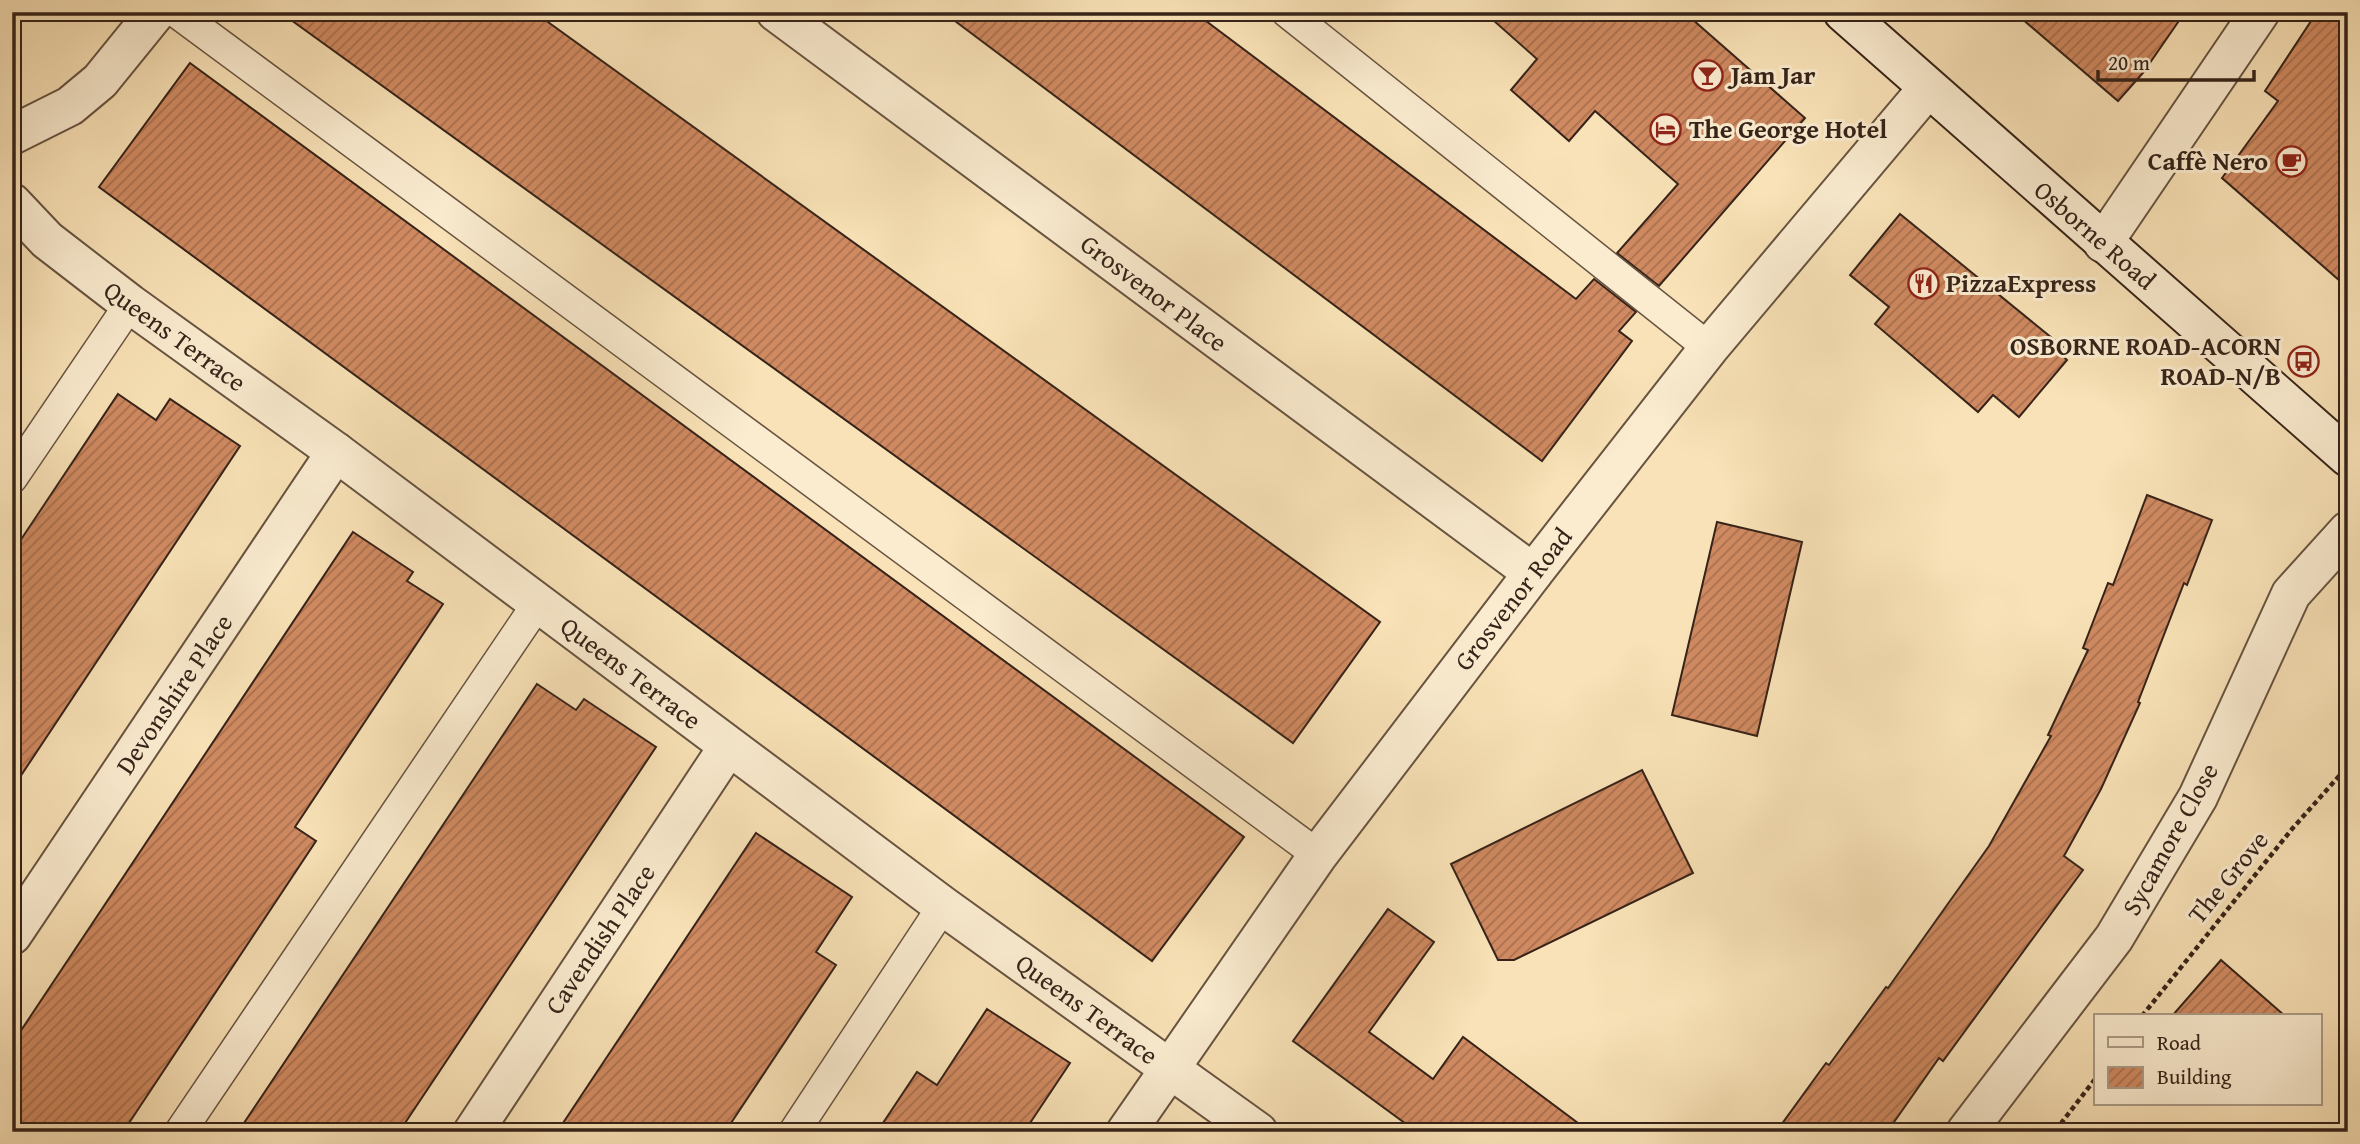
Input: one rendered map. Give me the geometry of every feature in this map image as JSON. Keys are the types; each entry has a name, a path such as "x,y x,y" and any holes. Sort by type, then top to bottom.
{"street":[{"path":"12,135 70,106 90,89 128,50 156,12"},
{"name":"Grosvenor Place","path":"776,12 1533,573"},
{"name":"Osborne Road","path":"1843,12 2348,457"},
{"path":"2103,243 2260,12"},
{"name":"Grosvenor Road","path":"1126,1132 1318,855 1533,573 1709,348 1928,88"},
{"name":"Queens Terrace","path":"12,203 47,240 130,304 336,452 943,906 1258,1132"},
{"name":"Devonshire Place","path":"12,935 336,452"},
{"name":"Sycamore Close","path":"1966,1132 2115,938 2198,797 2291,594 2348,531"},
{"name":"Cavendish Place","path":"473,1132 728,747"}],"lane":[{"path":"176,12 1318,855"},
{"path":"1287,12 1709,348"},
{"path":"12,478 130,304"},
{"path":"180,1132 538,603"},
{"path":"794,1132 943,906"}],"path":[{"name":"The Grove","path":"2144,1014 2292,829 2348,766"},
{"path":"2059,1132 2062,1122 2094,1081"}],"building":[{"path":"280,12 534,12 1380,622 1293,743"},
{"path":"943,12 1194,12 1576,299 1594,279 1636,312 1619,331 1632,341 1542,461"},
{"path":"1484,12 1684,12 1805,118 1659,286 1617,253 1678,184 1595,111 1569,141 1511,90 1537,59"},
{"path":"2014,12 2185,12 2143,73 2118,101"},
{"path":"2317,12 2348,12 2348,288 2222,178 2278,101 2265,91"},
{"path":"190,63 1244,837 1152,961 99,187"},
{"path":"1900,214 2063,347 2059,352 2067,360 2019,417 1993,395 1978,412 1875,324 1889,307 1850,275"},
{"path":"118,394 156,420 170,399 240,446 12,789 12,553"},
{"path":"2147,495 2212,520 2187,585 2184,583 2138,702 2140,703 2101,789 2064,856 2083,870 1943,1061 1939,1058 1887,1132 1776,1132 1826,1063 1829,1065 1886,987 1888,988 1989,846 2051,736 2048,735 2088,650 2083,648 2108,583 2113,585"},
{"path":"1717,522 1802,542 1757,736 1672,715"},
{"path":"353,532 413,572 407,581 443,604 295,827 316,841 123,1132 12,1132 12,1044"},
{"path":"537,684 576,710 584,699 656,747 399,1132 238,1132"},
{"path":"1642,770 1693,873 1514,960 1498,960 1451,864"},
{"path":"756,833 852,897 816,952 836,965 725,1132 557,1132"},
{"path":"1388,909 1434,942 1369,1032 1433,1079 1463,1037 1590,1132 1417,1132 1293,1041"},
{"path":"2221,960 2283,1014 2174,1014"},
{"path":"987,1009 1070,1063 1024,1132 877,1132 917,1072 937,1085"}],"place":[{"name":"Jam Jar","path":"1708,75"},
{"name":"The George Hotel","path":"1666,129"},
{"name":"Caffè Nero","path":"2291,161"},
{"name":"PizzaExpress","path":"1923,283"},
{"name":"OSBORNE ROAD-ACORN ROAD-N/B","path":"2304,361"}]}
